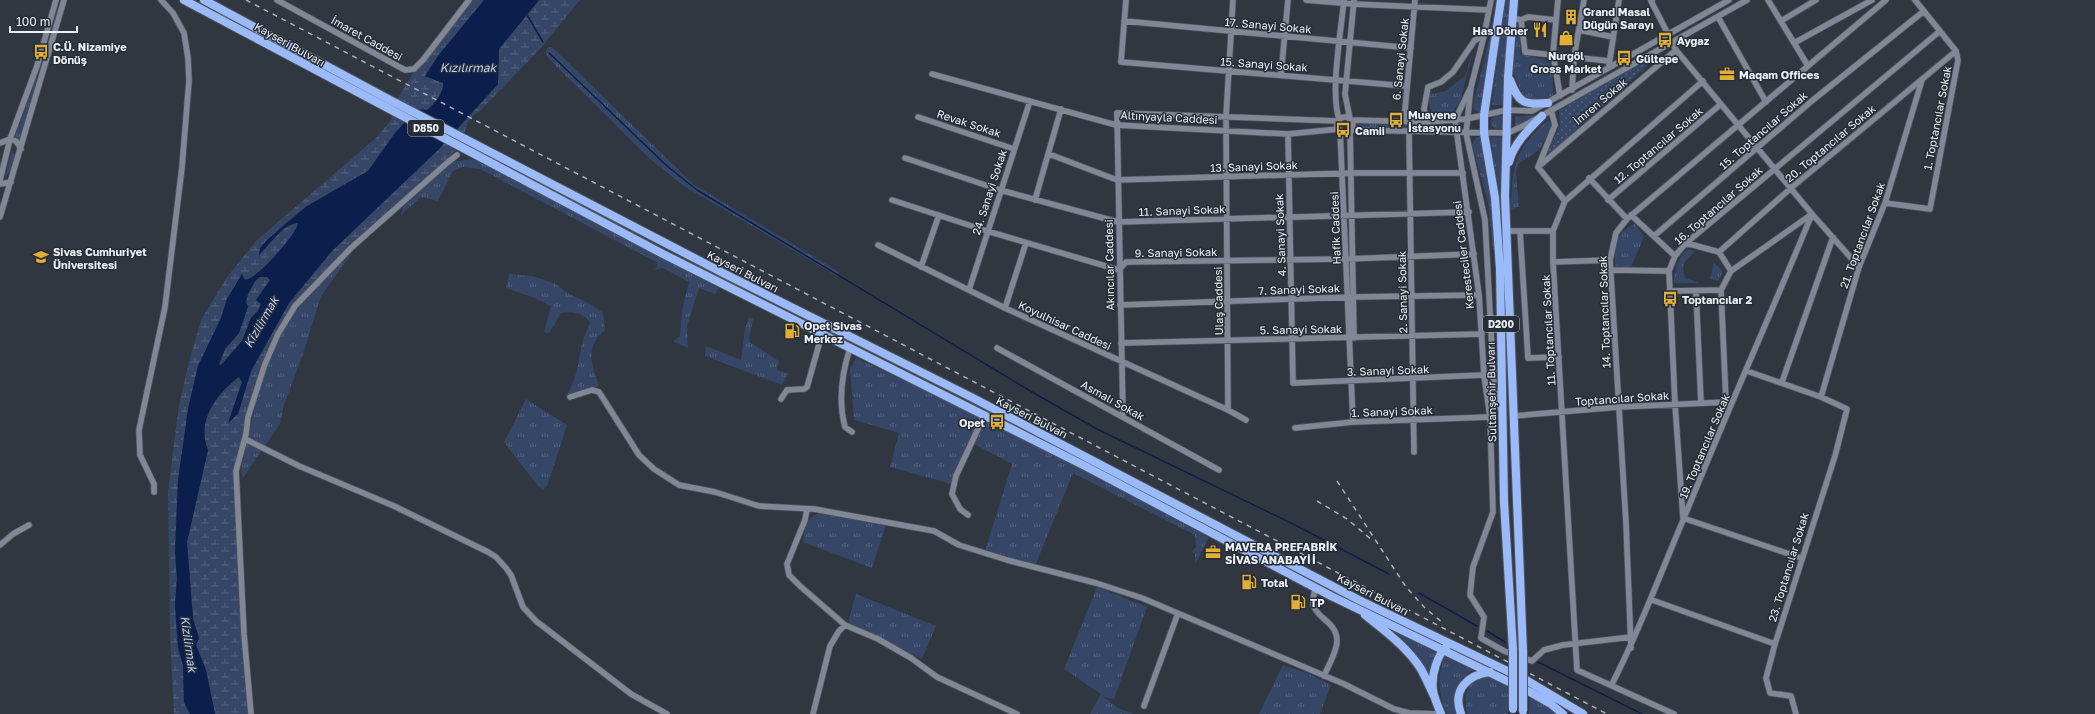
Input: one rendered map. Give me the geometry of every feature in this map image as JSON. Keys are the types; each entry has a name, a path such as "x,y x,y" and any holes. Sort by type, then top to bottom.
{"highway":[{"name":"Kayseri Bulvarı","path":"184,0 386,108 468,145 1014,419 1447,646 1491,672 1544,699 1563,714"},
{"name":"Kayseri Bulvarı","path":"204,0 390,100 663,254 1085,466 1316,588 1355,607 1526,680 1583,714"},
{"name":"Sultanşehir Bulvarı","path":"1500,0 1484,115 1484,133 1495,198 1500,269 1505,509 1513,650 1513,711"},
{"name":"Sultanşehir Bulvarı","path":"1514,0 1508,77 1506,231 1523,652 1523,713"},
{"path":"1508,77 1515,95 1523,102 1550,107"},
{"path":"1506,176 1511,154 1523,136 1542,116"},
{"path":"1355,607 1389,635 1411,656 1421,669 1442,714"},
{"path":"1435,698 1432,687 1434,676 1447,646"},
{"path":"1462,714 1458,698 1467,680 1473,676 1491,672"}],"street":[{"path":"0,180 10,139 37,66 56,0"},
{"path":"0,217 64,0"},
{"path":"154,492 154,484 140,455 139,430 165,307 182,167 189,81 188,58 184,33 173,13 161,0"},
{"name":"İmaret Caddesi","path":"277,0 405,70 414,69 423,60 469,0"},
{"path":"1124,22 1126,0"},
{"name":"Ulaş Caddesi","path":"1228,410 1229,341 1226,117 1233,0"},
{"path":"1281,74 1288,0"},
{"path":"1306,0 1354,2 1415,8 1489,10"},
{"name":"6. Sanayi Sokak","path":"1404,121 1415,0"},
{"path":"1491,0 1484,36 1471,87 1466,119 1466,132 1485,220 1494,387 1503,420"},
{"path":"1558,0 1554,56 1560,96"},
{"path":"1572,90 1574,57 1584,0"},
{"path":"1608,68 1620,0"},
{"path":"1652,0 1651,1 1668,34"},
{"path":"1344,2 1335,108 1339,120 1337,124 1339,130 1345,132 1350,130 1508,133 1542,116 1560,96 1729,0"},
{"path":"1339,120 1344,117 1350,119 1427,122 1466,119 1507,110 1532,111 1550,107 1672,43 1747,0"},
{"path":"1768,0 1808,66"},
{"path":"1781,21 1816,0"},
{"path":"1794,43 1872,0"},
{"name":"1. Toptancılar Sokak","path":"1886,203 1930,209 1958,60 1956,51 1915,0"},
{"name":"14. Toptancılar Sokak","path":"1631,648 1619,407 1610,270 1610,260 1616,233 1629,217 1739,126 1883,1"},
{"path":"1350,130 1352,126 1345,94 1354,2"},
{"name":"15. Toptancılar Sokak","path":"1654,236 1814,100 1924,11"},
{"path":"1512,18 1521,20 1528,17 1556,20"},
{"path":"1718,17 1766,102"},
{"path":"1521,20 1524,52 1609,61"},
{"name":"17. Sanayi Sokak","path":"1124,22 1411,48"},
{"name":"15. Sanayi Sokak","path":"1124,22 1121,62 1281,74 1406,86"},
{"path":"1579,30 1613,37"},
{"name":"16. Toptancılar Sokak","path":"1683,518 1669,291 1669,271 1675,256 1686,243 1940,31"},
{"path":"1427,122 1424,109 1428,87 1441,82 1453,72 1475,40 1484,36"},
{"path":"1672,43 1676,50 1812,214 1859,267"},
{"name":"İmren Sokak","path":"1538,167 1676,50"},
{"name":"20. Toptancılar Sokak","path":"1719,252 1791,188 1956,51"},
{"name":"Altınyayla Caddesi","path":"932,74 1116,125 1288,134 1339,130"},
{"name":"21. Toptancılar Sokak","path":"1821,397 1859,267 1886,203 1922,80"},
{"name":"11. Toptancılar Sokak","path":"1612,684 1577,670 1553,262 1553,231 1565,201 1589,178 1703,81"},
{"path":"1455,120 1471,87"},
{"name":"24. Sanayi Sokak","path":"969,290 1000,190 1030,101"},
{"name":"12. Toptancılar Sokak","path":"1608,200 1721,104"},
{"path":"1550,107 1555,125 1538,167 1565,201"},
{"path":"1035,200 1050,154 1061,110"},
{"name":"Altınyayla Caddesi","path":"1117,113 1339,120"},
{"name":"Akıncılar Caddesi","path":"1117,113 1122,416"},
{"name":"Revak Sokak","path":"918,117 1014,149"},
{"name":"Keresteciler Caddesi","path":"1455,120 1469,212 1479,295 1484,375 1490,417 1493,512 1473,567 1470,596 1484,616 1482,638 1504,651 1532,661 1544,650 1575,643"},
{"name":"Hafik Caddesi","path":"1339,130 1343,173 1347,298 1352,338"},
{"name":"Hafik Caddesi","path":"1350,130 1354,258 1352,338 1353,422"},
{"name":"2. Sanayi Sokak","path":"1409,132 1414,452"},
{"name":"4. Sanayi Sokak","path":"1288,134 1293,383"},
{"path":"0,143 10,139 16,141 21,149"},
{"name":"13. Sanayi Sokak","path":"1050,154 1117,180 1343,173 1463,173"},
{"path":"250,714 244,634 236,471 245,439 248,417 265,364 278,334 295,306 351,248 457,155"},
{"name":"11. Sanayi Sokak","path":"905,158 1000,190 1118,222 1469,212"},
{"path":"1589,178 1608,200 1654,236 1675,256"},
{"path":"0,184 11,182"},
{"path":"892,200 987,231 1119,270"},
{"path":"1726,402 1721,290 1731,271 1812,214"},
{"name":"19. Toptancılar Sokak","path":"1612,684 1631,648 1652,600 1683,518 1747,371 1812,214"},
{"path":"921,267 939,215"},
{"path":"1506,231 1553,231"},
{"path":"1520,231 1528,358 1559,356"},
{"path":"1782,382 1833,237"},
{"path":"1005,308 1026,243"},
{"path":"1686,243 1719,252 1731,271"},
{"name":"Koyulhisar Caddesi","path":"878,245 1005,308 1228,410 1246,420"},
{"name":"9. Sanayi Sokak","path":"1119,270 1126,262 1346,259 1474,254"},
{"path":"1553,262 1610,260"},
{"path":"1610,270 1669,271"},
{"path":"1669,291 1696,292 1721,290"},
{"path":"1696,292 1702,403"},
{"name":"7. Sanayi Sokak","path":"1120,305 1412,295 1479,295"},
{"path":"781,400 787,390 804,389 807,387 822,334"},
{"name":"5. Sanayi Sokak","path":"1121,343 1482,334"},
{"path":"850,348 842,374 842,412 844,427 852,432"},
{"name":"Asmalı Sokak","path":"997,348 1219,470"},
{"path":"1747,371 1782,382 1821,397"},
{"name":"3. Sanayi Sokak","path":"1293,383 1484,375"},
{"path":"570,397 592,390 599,392 639,455 672,482 687,488 715,492 759,506 819,509 856,518 934,531 959,545 1007,560 1096,583 1178,613 1264,652 1324,676 1394,709 1410,713 1437,714"},
{"name":"23. Toptancılar Sokak","path":"1796,714 1791,696 1770,693 1766,678 1801,558 1835,456 1847,409 1821,397"},
{"name":"Toptancılar Sokak","path":"1513,416 1619,407 1733,402"},
{"path":"968,515 960,509 952,494 961,463 984,416"},
{"name":"1. Sanayi Sokak","path":"1295,428 1353,422 1490,417"},
{"path":"245,439 299,466 394,506 496,557 511,575 522,607 536,621 631,694 667,714"},
{"path":"807,509 805,520 787,564 789,575 800,586 845,625 878,639 911,658 937,677 1017,714"},
{"path":"1683,518 1801,558"},
{"path":"0,545 13,534 29,525"},
{"path":"1316,588 1312,604 1315,610 1336,632 1337,640 1324,676"},
{"path":"1652,600 1775,644"},
{"path":"1144,706 1178,613"},
{"path":"813,714 830,646 839,631 845,625"},
{"path":"1575,643 1631,637"},
{"path":"1612,684 1674,714"}],"green space":[{"path":"473,0 484,0 438,56 425,76 443,83 442,91 433,105 427,110 420,109 395,133 368,171 307,206 285,223 260,248 262,252 283,230 288,226 298,223 291,237 267,265 258,273 245,280 242,275 227,299 221,318 198,366 188,409 178,481 175,545 177,579 175,605 178,651 183,665 184,703 190,714 174,714 170,636 168,491 179,405 191,354 202,318 227,277 256,241 377,137 391,120 397,100 413,73"},
{"path":"539,0 580,0 540,49 480,111 469,120 461,143 452,154 354,243 325,271 292,307 281,323 268,348 250,400 234,471 248,714 215,714 206,670 196,645 199,638 193,619 187,542 208,450 205,439 205,429 211,409 223,392 239,377 242,382 239,396 233,406 238,414 251,371 289,303 332,251 438,150 498,84 499,49"},
{"path":"1496,0 1498,0 1482,111 1478,112 1473,106 1489,40"},
{"path":"1504,0 1509,0 1506,105 1492,105"},
{"path":"1516,25 1520,30 1520,54 1552,61 1553,95 1549,97 1527,99 1517,82 1513,64 1514,27"},
{"path":"548,47 552,47 693,184 839,272 837,276 684,186 650,159 550,60 546,54"},
{"path":"1474,48 1460,102 1455,108 1453,116 1432,115 1428,99 1431,94 1446,91 1465,76"},
{"path":"1664,50 1563,142 1546,155 1560,125 1559,110"},
{"path":"37,78 21,142 15,137"},
{"path":"1545,111 1515,128 1515,116 1531,116"},
{"path":"1498,115 1503,117 1505,122 1503,127 1498,129 1493,127 1491,122 1493,117"},
{"path":"1357,120 1418,124 1417,128 1358,129"},
{"path":"1548,120 1552,125 1549,135 1539,150 1518,164 1516,171 1519,207 1511,209 1512,181 1517,160 1528,140"},
{"path":"1477,137 1482,137 1490,187 1496,250 1493,250 1488,203 1472,144"},
{"path":"1491,137 1506,138 1506,281 1504,282 1502,241"},
{"path":"12,150 15,158 12,168 5,178"},
{"path":"471,159 481,162 719,288 715,294 699,288 687,326 688,348 673,341 680,336 682,310 689,282 663,268 655,270 658,263 480,169 463,167 453,171 438,201 421,197 401,215 403,207 451,162"},
{"path":"1635,224 1644,237 1631,267 1616,268 1615,255 1617,242 1624,231"},
{"path":"1687,249 1695,251 1684,264 1683,267 1685,278 1700,283 1674,283 1677,264"},
{"path":"352,253 321,296 303,354 284,405 280,424 243,478 241,470 256,402 280,336 292,316 306,298"},
{"path":"1714,262 1723,272 1718,281 1710,279"},
{"path":"509,274 532,276 556,284 567,293 592,305 603,313 605,330 594,343 592,349 592,363 599,385 579,397 566,396 575,378 582,342 590,322 584,316 577,313 561,313 549,333 544,332 551,306 535,298 506,288"},
{"path":"260,277 268,277 270,280 262,291 260,308 251,318 242,341 221,365 219,364 225,349 239,333 248,294 255,281"},
{"path":"749,317 753,319 749,339 751,343 779,361 777,370 788,374 782,385 705,356 706,346 741,360 745,329"},
{"path":"856,358 980,417 951,484 890,467 899,433 854,420 850,369"},
{"path":"526,399 567,425 548,484 544,489 538,486 504,442"},
{"path":"987,420 1209,537 1195,564 1195,554 1192,551 1196,547 1195,535 1073,473 1035,566 985,551 1012,464 974,444"},
{"path":"822,513 886,525 872,568 803,542 807,523 812,517"},
{"path":"1097,587 1147,607 1114,699 1104,697 1118,708 1134,714 1090,714 1101,694 1064,669"},
{"path":"856,594 936,626 922,659 848,622"},
{"path":"1389,626 1440,650 1430,679 1408,645"},
{"path":"1446,655 1477,668 1465,677 1459,687 1459,714 1447,714 1440,692 1439,684 1441,670"},
{"path":"1283,665 1309,674 1331,685 1320,714 1259,714"},
{"path":"1489,677 1509,685 1508,714 1467,714 1466,694 1468,689 1475,682"},
{"path":"1530,696 1558,714 1529,714"}],"water":[{"name":"Kızılırmak","path":"484,0 539,0 499,49 498,84 438,150 332,251 289,303 251,371 238,414 228,423 242,382 239,377 223,392 210,409 206,419 205,429 205,439 208,450 187,542 193,619 199,638 196,645 206,670 215,714 190,714 184,702 183,665 178,647 175,605 177,579 175,553 178,481 188,409 198,366 221,318 227,299 242,274 245,280 267,265 291,236 298,223 292,224 282,231 259,255 260,248 267,240 307,206 368,171 395,133 417,109 427,110 435,101 442,91 443,83 425,76 438,56","holes":["260,277 267,277 270,280 256,300 261,304 258,311 251,318 242,341 221,365 219,364 225,349 239,333 248,307 246,301 248,294 255,281"]}],"waterway":[{"path":"527,15 543,42"},
{"path":"549,53 667,166 697,190 1032,392 1097,429 1291,523 1389,574"},
{"path":"1419,593 1477,626"},
{"path":"1487,631 1505,642"},
{"path":"1538,662 1642,714"}],"railway":[{"path":"246,0 1607,714"},
{"path":"1337,481 1406,587 1425,608 1443,623"},
{"path":"1317,501 1347,519 1372,540"}],"place":[{"name":"Grand Masal Düğün Sarayı","path":"1571,17"},
{"name":"Has Döner","path":"1540,30"},
{"name":"Nurgöl Gross Market","path":"1566,38"},
{"name":"Aygaz","path":"1665,40"},
{"name":"C.Ü. Nizamiye Dönüş","path":"41,52"},
{"name":"Gültepe","path":"1624,58"},
{"name":"Maqam Offices","path":"1727,74"},
{"name":"Muayene İstasyonu","path":"1396,120"},
{"name":"Camii","path":"1343,130"},
{"name":"Sivas Cumhuriyet Üniversitesi","path":"41,257"},
{"name":"Toptancılar 2","path":"1670,299"},
{"name":"Opet Sivas Merkez","path":"792,331"},
{"name":"Opet","path":"997,422"},
{"name":"MAVERA PREFABRİK SİVAS ANABAYİİ","path":"1213,552"},
{"name":"Total","path":"1249,582"},
{"name":"TP","path":"1298,602"}],"water label":[{"name":"Kizilirmak","path":"261,322"},
{"name":"Kizilirmak","path":"189,644"}]}
